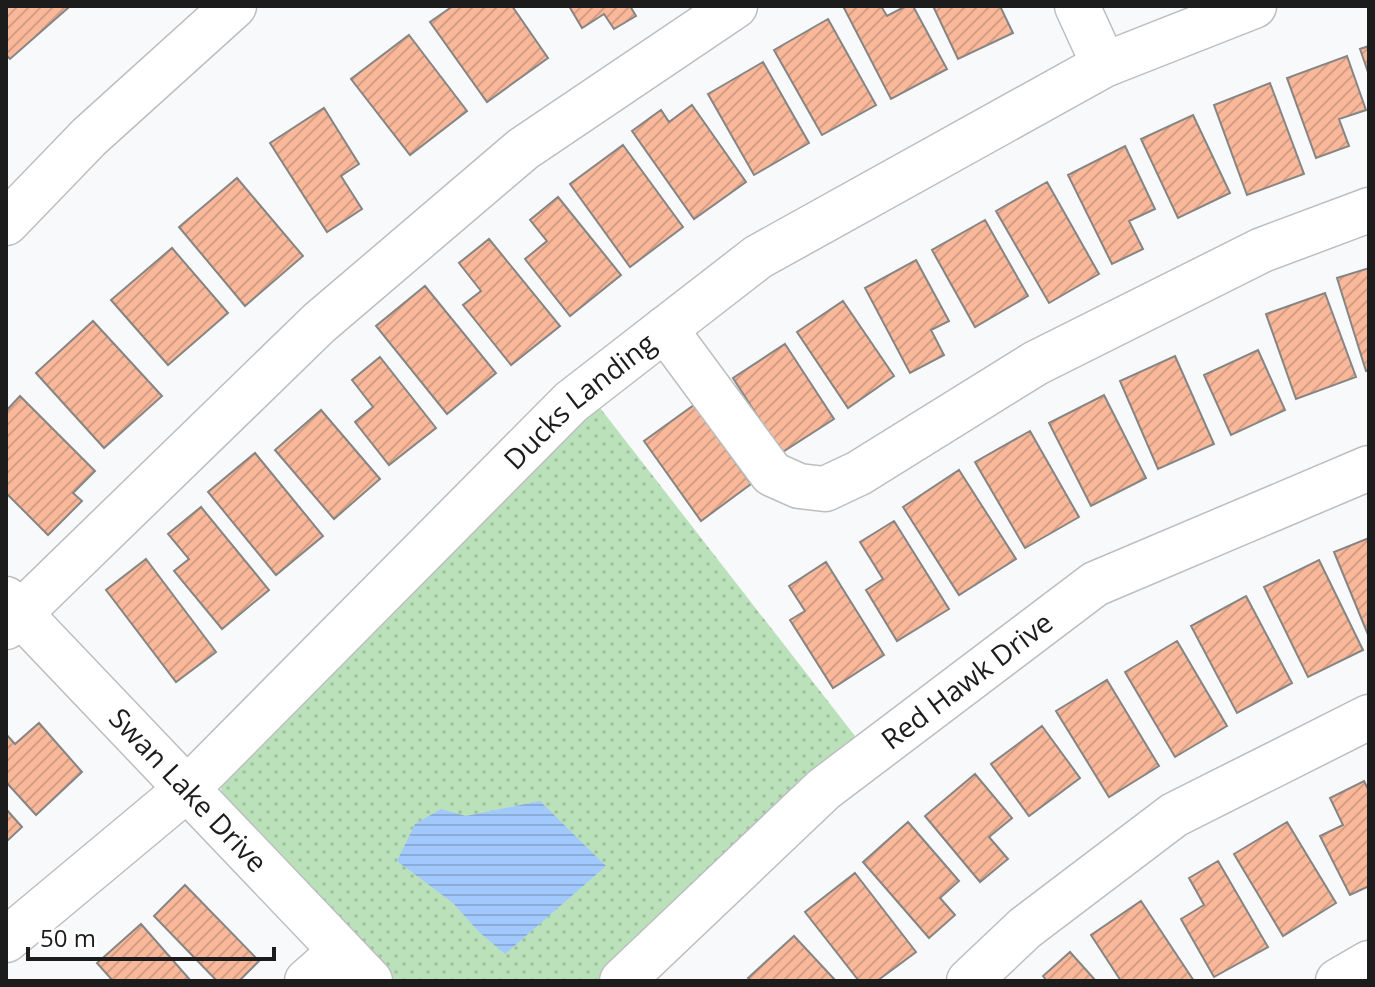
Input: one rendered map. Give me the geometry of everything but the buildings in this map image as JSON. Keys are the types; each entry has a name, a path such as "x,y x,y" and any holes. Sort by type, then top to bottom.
{"street":[{"path":"6,223 89,137 234,6"},
{"path":"11,613 319,323 511,160 735,6"},
{"path":"1077,6 1104,65"},
{"name":"Ducks Landing","path":"6,940 187,789 571,402 758,257 1104,65 1254,6"},
{"path":"665,329 772,474 799,486 825,489 859,473 1036,363 1262,250 1369,210"},
{"name":"Red Hawk Drive","path":"622,981 824,789 1095,584 1369,468"},
{"name":"Swan Lake Drive","path":"11,613 187,789 355,966"},
{"path":"969,981 1025,928 1174,815 1369,717"},
{"path":"1338,981 1369,963"},
{"path":"307,981 355,966"}],"green space":[{"path":"597,404 855,736 604,981 396,981 229,805 221,791 224,763"}],"water":[{"path":"540,801 606,866 505,954 479,932 453,903 397,861 415,824 441,809 466,816"}]}
